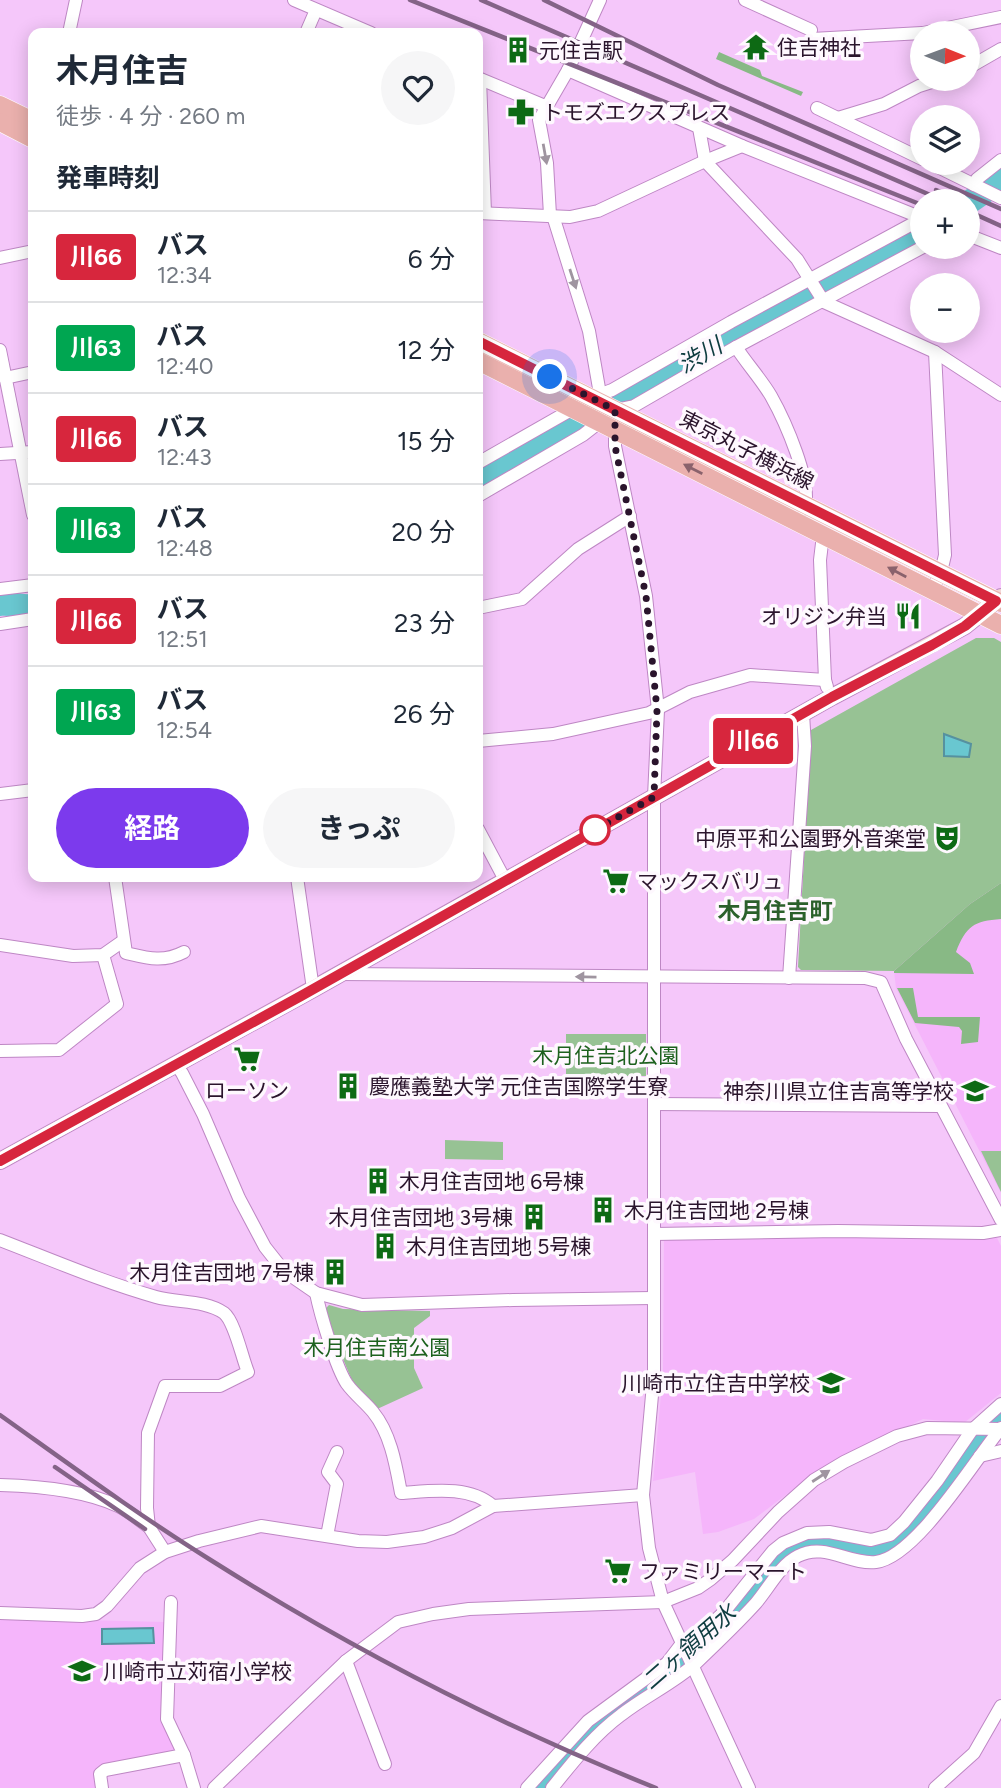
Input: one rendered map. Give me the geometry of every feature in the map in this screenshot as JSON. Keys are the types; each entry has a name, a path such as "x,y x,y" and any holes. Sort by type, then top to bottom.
{"main road":[{"path":"0,105 28,119"},
{"path":"0,122 28,136"},
{"name":"東京丸子横浜線","path":"483,343 596,396 615,410 999,600"},
{"name":"東京丸子横浜線","path":"483,364 1001,625"}],"street":[{"path":"70,28 76,0"},
{"path":"294,0 359,28"},
{"path":"596,396 589,331 554,219 550,215 547,163 539,120 568,70 600,0"},
{"path":"745,0 812,34 910,33"},
{"path":"308,28 316,10"},
{"path":"980,21 1001,17"},
{"path":"980,61 1001,49"},
{"path":"568,70 699,128 910,213"},
{"path":"483,81 545,106"},
{"path":"838,118 884,104 910,91"},
{"path":"817,108 910,153"},
{"path":"699,128 705,161 797,259 824,302 935,352 1001,395"},
{"path":"483,213 570,217 598,211 743,146"},
{"path":"974,185 977,179 1001,160"},
{"path":"954,175 1001,198"},
{"path":"483,460 910,224"},
{"path":"980,240 1001,248"},
{"path":"0,258 28,252"},
{"path":"483,493 583,435 615,410 634,406 736,347 910,254"},
{"path":"736,347 770,396 785,426 806,486 806,505 797,522"},
{"path":"0,350 5,378 28,452 0,454"},
{"path":"932,590 941,572 945,555 935,352"},
{"path":"5,378 28,373"},
{"path":"615,410 615,446 646,596 657,710 654,797 654,1373 643,1494 649,1548 663,1602 749,1788"},
{"path":"483,607 522,598 578,549 630,516"},
{"path":"823,535 820,559 825,680 832,697"},
{"path":"0,589 28,586"},
{"path":"0,1161 313,989 832,697 965,626 999,600"},
{"path":"0,624 28,620"},
{"path":"483,741 553,734 657,710 690,692 750,675 825,680"},
{"path":"789,978 804,746 803,714"},
{"path":"0,794 28,791"},
{"path":"483,838 505,880"},
{"path":"116,882 126,953 145,959 161,959 184,952"},
{"path":"298,882 313,989"},
{"path":"0,945 73,956 103,955 123,942"},
{"path":"0,1051 59,1050 117,1004 103,955"},
{"path":"336,974 865,978 881,982 940,1106 1001,1220"},
{"path":"176,1065 203,1114 239,1198 265,1247 284,1270 316,1293 362,1305 653,1298"},
{"path":"654,1104 940,1106"},
{"path":"654,1234 838,1231 983,1233 1001,1230"},
{"path":"0,1240 88,1275 158,1298 208,1306 225,1314 234,1329 248,1372 220,1387 170,1384 164,1386 148,1433 149,1527"},
{"path":"316,1293 320,1314 346,1383 375,1414 386,1436 395,1461 401,1493 460,1491 485,1498 494,1506"},
{"path":"527,1788 588,1721 667,1663 683,1642 705,1631 773,1551 783,1543 807,1533 819,1532 871,1541 890,1535 937,1481 972,1430 1001,1404"},
{"path":"214,1788 346,1661 398,1622 469,1609 663,1602 698,1588 711,1578 733,1560 778,1512 814,1480 844,1462 897,1436 927,1428 1001,1428"},
{"path":"552,1788 599,1734 622,1714 694,1665 756,1602 788,1562 808,1552 821,1551 876,1562 895,1556 920,1533 1001,1428"},
{"path":"980,1456 1001,1451"},
{"path":"327,1536 337,1484 328,1472 337,1452"},
{"path":"0,1486 37,1486 118,1506 149,1527 165,1552"},
{"path":"0,1613 82,1616 96,1614 107,1606 139,1568 165,1552 261,1526 358,1541 387,1542 424,1537 452,1528 494,1506 643,1494"},
{"path":"172,1602 167,1719 184,1755 194,1788"},
{"path":"346,1661 385,1764"},
{"path":"935,1788 974,1753 1001,1706"},
{"path":"102,1788 100,1774 105,1770 184,1755"}],"shaded area":[{"path":"719,52 760,70 762,76 803,92 801,96 716,59"},
{"path":"944,734 971,744 969,757 944,756"},
{"name":"神奈川県立住吉高等学校","path":"1001,883 1001,1193 896,988 894,971"},
{"path":"1001,883 1001,919 972,926 963,936 956,952 970,963 974,974 894,973 970,904"},
{"path":"897,988 913,988 918,1017 980,1017 978,1042 961,1044 962,1031 959,1027 915,1023"},
{"name":"川崎市立住吉中学校","path":"664,1236 997,1238 1001,1246 1001,1393 964,1423 923,1419 820,1469 754,1519 718,1532 703,1534 695,1472 653,1481 663,1373"},
{"name":"川崎市立苅宿小学校","path":"0,1618 165,1622 164,1719 177,1748 175,1752 105,1766 99,1788 0,1788"},
{"path":"153,1628 154,1643 102,1644 102,1629"}],"green space":[{"path":"976,638 994,638 1001,642 1001,883 970,904 894,971 801,970 798,967 811,730"},
{"name":"木月住吉北公園","path":"566,1034 646,1034 646,1076 566,1076"},
{"path":"445,1140 503,1142 503,1160 445,1159"},
{"path":"981,1151 1001,1151 1001,1192"},
{"name":"木月住吉南公園","path":"329,1305 343,1309 430,1311 430,1316 414,1328 414,1368 423,1388 375,1410 353,1383 323,1311"}],"waterway":[{"name":"渋川","path":"980,195 1001,180"},
{"name":"渋川","path":"483,478 910,236"},
{"name":"渋川","path":"0,604 28,606"},
{"name":"二ヶ領用水","path":"540,1788 597,1724 666,1672 723,1624 783,1552 813,1541 838,1542 873,1551 891,1545 924,1513 1001,1416"}],"railway":[{"path":"410,0 480,28"},
{"path":"481,0 916,189"},
{"path":"544,0 718,85 1001,209"},
{"path":"483,29 910,200"},
{"path":"980,216 1001,226"},
{"path":"0,1415 182,1542 317,1624 484,1712 656,1788"},
{"path":"55,1467 145,1529"}],"bus line":[{"name":"川66","path":"0,1161 301,996 832,697 932,645 965,626 996,601 483,344"}],"place":[{"name":"住吉神社","path":"756,47"},
{"name":"元住吉駅","path":"518,50"},
{"name":"トモズエクスプレス","path":"521,112"},
{"name":"オリジン弁当","path":"908,616"},
{"name":"中原平和公園野外音楽堂","path":"947,838"},
{"name":"マックスバリュ","path":"616,881"},
{"name":"ローソン","path":"247,1059"},
{"name":"慶應義塾大学 元住吉国際学生寮","path":"348,1086"},
{"name":"神奈川県立住吉高等学校","path":"975,1091"},
{"name":"木月住吉団地 6号棟","path":"378,1181"},
{"name":"木月住吉団地 2号棟","path":"603,1210"},
{"name":"木月住吉団地 3号棟","path":"534,1217"},
{"name":"木月住吉団地 5号棟","path":"385,1246"},
{"name":"木月住吉団地 7号棟","path":"335,1272"},
{"name":"川崎市立住吉中学校","path":"831,1383"},
{"name":"ファミリーマート","path":"618,1571"},
{"name":"川崎市立苅宿小学校","path":"82,1671"}],"district":[{"name":"木月住吉町","path":"775,911"}],"route":[{"path":"550,377 615,410 615,446 646,596 657,710 654,797 593,831 595,830"}]}
